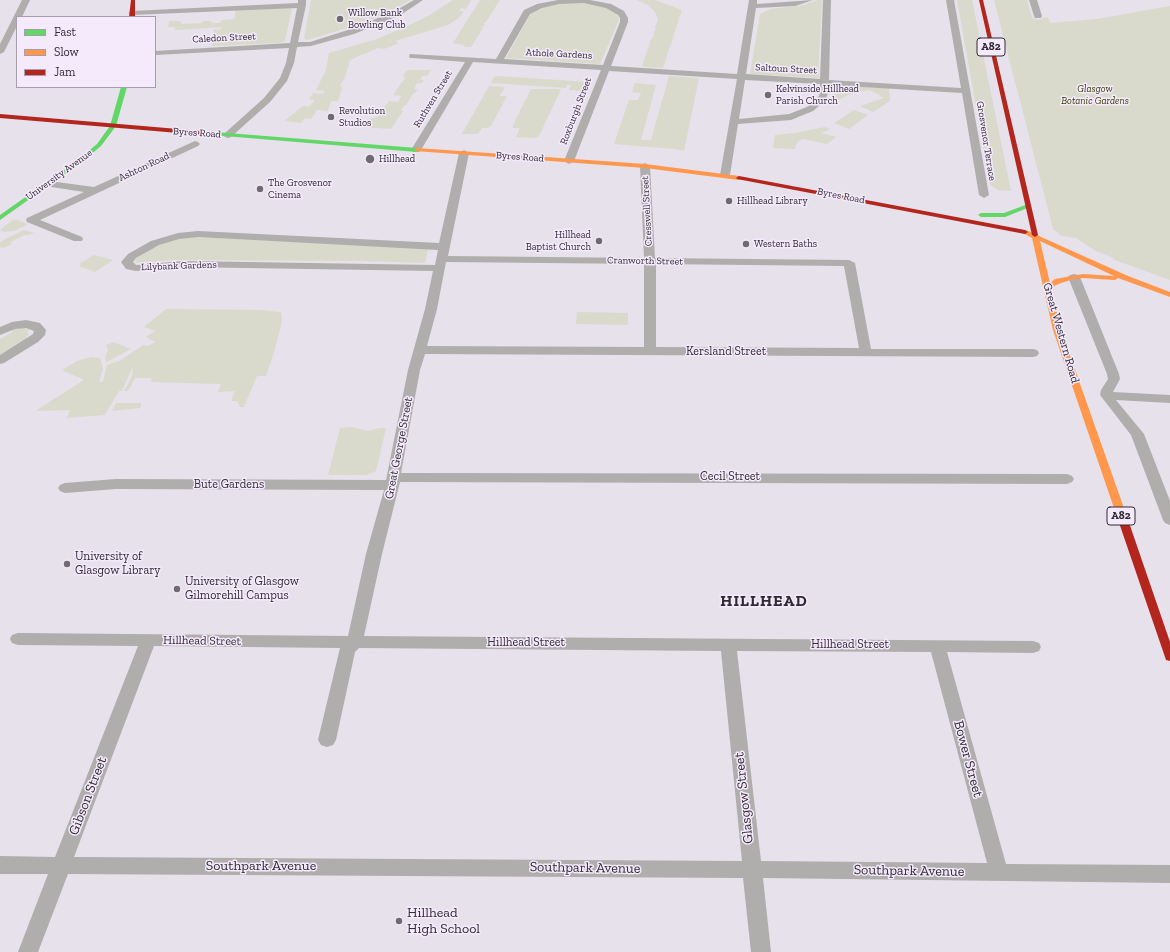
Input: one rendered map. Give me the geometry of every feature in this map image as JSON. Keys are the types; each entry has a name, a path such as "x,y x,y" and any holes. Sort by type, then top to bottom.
{"main road":[{"path":"132,15 133,0"},
{"name":"Great Western Road","path":"981,0 1058,330 1067,360 1169,651"},
{"path":"113,126 124,88"},
{"name":"Byres Road","path":"0,116 416,150 645,166 725,175 1016,230 1035,235 1125,278"},
{"name":"University Avenue","path":"0,218 93,151 113,126"},
{"path":"945,216 1005,214 1028,206"},
{"path":"1048,291 1051,286 1058,281 1083,276 1125,278 1170,295"}],"street":[{"path":"17,16 26,0"},
{"name":"Caledon Street","path":"156,53 293,46 318,42 362,28 396,14 419,0"},
{"name":"Athole Gardens","path":"498,62 534,0"},
{"path":"725,175 753,3 795,4 809,0"},
{"path":"733,122 777,119 805,112 821,101 824,94 827,0"},
{"name":"Grosvenor Terrace","path":"950,0 984,195"},
{"path":"1033,0 1038,16"},
{"path":"132,15 302,2 290,62 279,86 262,105 228,135"},
{"name":"Athole Gardens","path":"470,60 604,68 624,20 621,14 612,8 591,2 550,2 527,12"},
{"path":"0,52 14,22"},
{"path":"413,56 470,60"},
{"name":"Ruthven Street","path":"416,150 470,60"},
{"name":"Saltoun Street","path":"604,68 966,91"},
{"name":"Roxburgh Street","path":"568,161 604,68"},
{"name":"Ashton Road","path":"78,239 31,220 195,144"},
{"name":"Great George Street","path":"327,740 347,650 354,643 374,554 393,481 420,350 442,258 464,153"},
{"name":"Cresswell Street","path":"645,166 650,261 650,352"},
{"path":"49,184 94,190"},
{"name":"Lilybank Gardens","path":"198,234 442,258 183,264 136,268 130,267 127,262 132,256 155,243 178,236 198,234"},
{"name":"Cranworth Street","path":"442,258 849,263 866,353"},
{"path":"1074,277 1113,374 1114,379 1107,390 1106,395"},
{"path":"0,331 12,326 26,324 36,326 40,330 39,335 34,339 0,360"},
{"name":"Kersland Street","path":"420,350 1033,353"},
{"path":"1106,395 1170,399"},
{"path":"1106,395 1136,434 1170,520"},
{"name":"Cecil Street","path":"393,481 1067,478"},
{"name":"Bute Gardens","path":"65,488 116,484 393,481"},
{"name":"Hillhead Street","path":"18,639 354,643 1034,647"},
{"name":"Gibson Street","path":"28,952 148,640"},
{"name":"Glasgow Street","path":"728,644 761,952"},
{"name":"Bower Street","path":"937,646 999,872"},
{"name":"Southpark Avenue","path":"0,865 496,867 1170,874"}],"green space":[{"name":"Willow Bank Bowling Club","path":"311,0 410,0 391,11 361,24 307,40 304,38"},
{"path":"453,0 471,0 466,9 461,8 459,11 464,11 459,18 448,25 395,41 399,43 384,49 378,48 350,60 345,77 340,86 342,87 338,101 331,101 328,111 317,110 311,119 305,118 301,123 284,121 303,106 309,107 315,100 309,99 313,93 323,94 325,91 316,90 326,70 329,53 377,39 428,16"},
{"path":"480,0 500,0 486,22 483,23 485,24 484,26 481,27 483,28 471,47 465,47 463,46 464,45 453,43"},
{"path":"637,0 655,0 682,10 663,68 644,67 642,65 652,37 655,35 653,34 656,29 658,19 655,12 648,5"},
{"path":"822,0 818,74 820,78 750,74 760,14 771,9 804,5"},
{"path":"957,0 972,0 1011,191 998,190 990,185"},
{"name":"Glasgow Botanic Gardens","path":"994,0 1027,0 1032,18 1039,20 1046,17 1049,18 1050,23 1097,19 1170,6 1170,280 1112,259 1114,258 1096,251 1076,238 1061,236 1053,229"},
{"path":"569,2 603,6 618,16 619,20 600,64 506,58 531,13 545,7"},
{"path":"292,8 285,41 279,43 212,46 215,35 213,29 219,30 222,27 175,30 175,27 168,27 169,21 181,22 181,24 202,23 203,21 220,23 222,20 234,19 236,10"},
{"path":"407,70 431,70 427,76 422,76 420,80 424,80 422,83 417,83 414,89 418,90 412,95 406,105 404,105 401,110 403,111 391,129 347,126 345,124 366,123 369,119 377,117 389,101 398,102 401,96 393,95 405,78 403,76"},
{"path":"495,76 589,82 585,91 569,90 571,85 567,85 566,88 491,83"},
{"path":"669,76 699,78 684,151 614,144 629,100 638,100 641,93 632,92 635,83 656,85 641,140 651,140"},
{"path":"832,85 889,88 890,101 873,112 860,106 884,98 868,90 848,95 832,103 828,102 832,97"},
{"path":"489,86 505,87 500,96 507,96 491,126 488,128 482,128 478,134 462,134"},
{"path":"531,89 561,89 539,136 535,138 516,137 520,128 513,128 513,125"},
{"path":"854,110 868,115 849,129 834,123"},
{"path":"825,127 830,129 821,133 836,137 827,144 804,139 800,140 795,149 773,148 775,135"},
{"path":"14,219 28,224 14,231 4,232 0,230"},
{"path":"24,230 34,233 24,235 11,242 12,244 4,248 0,247 0,243 3,240"},
{"path":"186,237 428,249 425,263 367,261 176,260 136,263 135,260 147,250 173,240"},
{"path":"94,255 113,260 95,272 79,266 81,264 79,264"},
{"path":"166,309 261,310 281,312 282,322 266,376 257,376 244,407 240,407 237,401 231,401 235,391 218,392 221,384 151,382 152,378 135,378 128,391 124,391 132,376 133,366 122,391 119,391 105,415 67,418 70,410 35,411 84,380 62,370 77,361 91,357 100,358 103,369 99,382 103,382 107,365 121,360 143,345 148,346 155,342 146,337 155,331 144,327"},
{"path":"577,312 628,313 628,325 576,324"},
{"path":"14,329 30,329 27,331 29,334 26,337 28,339 0,355 0,339 13,332 11,331"},
{"path":"113,342 131,349 106,362 105,357 108,350 106,345"},
{"path":"116,403 141,403 141,406 140,408 112,411"},
{"path":"352,427 367,431 386,428 376,471 367,475 328,475 340,428"}],"traffic: fast":[{"path":"0,218 80,161 99,145 113,126 124,88"},
{"path":"202,133 417,150"},
{"path":"981,215 1005,215 1028,206"}],"traffic: slow":[{"path":"417,150 645,166 739,178"},
{"path":"1025,232 1125,278 1170,295"},
{"path":"1035,235 1057,330 1120,511"},
{"path":"1048,291 1051,285 1058,281 1074,277 1083,276 1115,278"}],"traffic: jam":[{"path":"132,16 133,0"},
{"path":"981,0 1035,235"},
{"path":"0,116 202,133"},
{"path":"739,178 1025,232"},
{"path":"1120,511 1170,657"}],"place":[{"name":"Willow Bank Bowling Club","path":"340,19"},
{"name":"Kelvinside Hillhead Parish Church","path":"768,95"},
{"name":"Revolution Studios","path":"331,117"},
{"name":"Hillhead","path":"370,159"},
{"name":"The Grosvenor Cinema","path":"260,189"},
{"name":"Hillhead Library","path":"729,201"},
{"name":"Hillhead Baptist Church","path":"599,241"},
{"name":"Western Baths","path":"746,244"},
{"name":"University of Glasgow Library","path":"67,564"},
{"name":"University of Glasgow Gilmorehill Campus","path":"177,589"},
{"name":"Hillhead High School","path":"399,921"}],"district":[{"name":"HILLHEAD","path":"764,601"}]}
